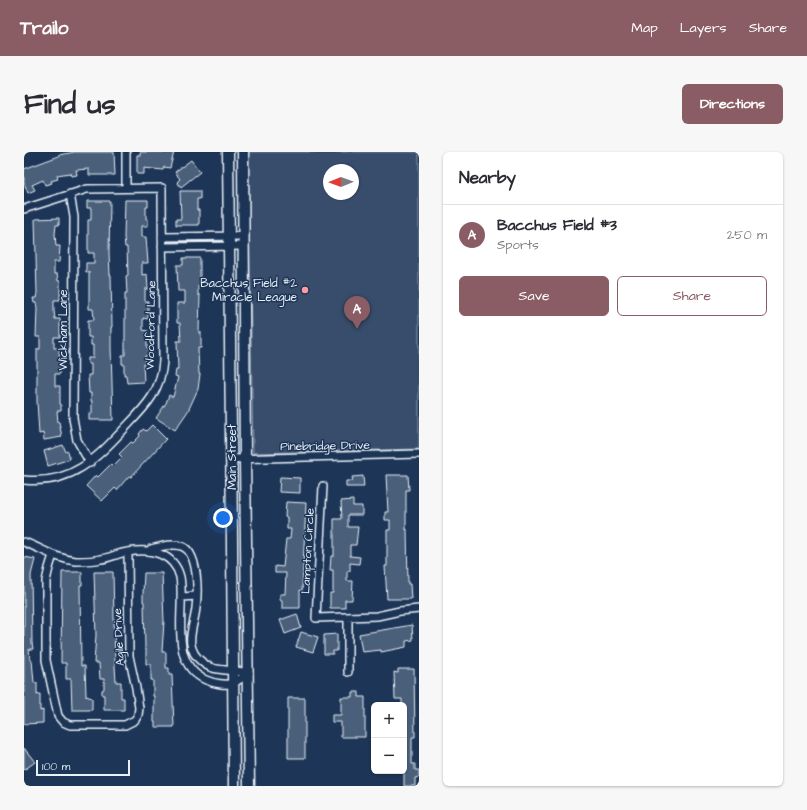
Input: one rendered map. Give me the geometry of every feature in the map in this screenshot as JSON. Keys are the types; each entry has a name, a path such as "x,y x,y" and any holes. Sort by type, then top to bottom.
{"main road":[{"name":"Main Street","path":"228,152 230,236 232,684 234,786"},
{"name":"Main Street","path":"243,152 249,786"}],"street":[{"path":"24,209 87,189 126,188 126,152"},
{"name":"Woodford Lane","path":"24,480 41,480 60,477 76,471 90,463 106,449 145,407 159,383 163,361 162,188 126,188"},
{"name":"Wickham Lane","path":"70,194 74,218 73,418 77,440 90,463"},
{"path":"162,237 244,236"},
{"path":"162,247 244,246"},
{"path":"419,454 419,459"},
{"name":"Pinebridge Drive","path":"232,459 419,454"},
{"name":"Lampton Circle","path":"322,486 316,618 348,617"},
{"path":"24,542 53,555 76,561 92,561 128,552 146,550 167,545 180,546 187,549 193,558 197,581 196,611 190,634 190,641 194,652 200,661 211,668 249,673"},
{"path":"146,550 164,555 176,566 181,579 182,648 186,663 196,674 206,680 218,683 232,684 249,673"},
{"name":"Agile Drive","path":"53,555 46,586 46,660 57,714 61,721 70,725 126,724 135,720 138,715 139,708 129,656 128,552"},
{"path":"181,597 197,596"},
{"path":"348,672 348,617 376,616 419,609"}],"shaded area":[{"path":"248,152 419,152 419,449 253,453"}],"building":[{"path":"75,152 114,152 115,175 89,175 89,169 76,170 77,175 71,176 70,173 57,175 58,179 51,181 52,183 45,185 43,180 32,185 35,190 28,193 24,183 24,169 59,156 58,155"},
{"path":"140,152 174,152 170,168 164,167 163,170 144,168 144,174 137,174 137,155 140,155"},
{"path":"191,160 200,172 181,187 177,182 180,179 175,172"},
{"path":"180,191 200,191 200,199 197,199 199,225 176,225 176,219 181,219"},
{"path":"125,200 148,200 148,207 146,207 146,219 148,219 148,226 142,226 142,237 146,237 148,263 142,263 142,275 147,274 148,289 145,289 145,301 148,301 148,319 143,318 143,330 148,331 147,349 149,349 149,355 145,356 145,364 143,364 144,382 127,383 126,375 124,375 124,364 122,364 122,355 125,355 125,293 127,293 126,276 128,275 127,247 125,247 124,237"},
{"path":"87,201 110,201 109,253 111,275 113,420 89,420 89,413 92,414 92,401 91,393 89,393 88,375 91,375 91,364 88,364 88,358 93,358 93,345 91,345 91,337 88,337 88,320 94,320 93,309 89,309 89,272 86,272 86,263 94,263 94,253 88,253 88,220 91,220 91,208 87,208"},
{"path":"59,218 59,225 56,225 55,234 56,246 60,246 59,262 54,262 54,274 57,274 58,281 60,281 60,300 54,300 54,311 55,319 60,319 60,337 54,337 54,348 59,348 60,374 55,374 55,386 60,386 61,411 57,411 62,437 44,440 43,433 39,434 37,401 37,349 40,349 40,337 36,337 37,308 33,298 36,298 37,293 35,219"},
{"path":"183,258 200,258 200,286 198,286 198,295 200,295 199,332 201,332 201,348 198,348 200,374 198,389 188,411 175,430 156,418 166,403 169,395 173,397 178,377 175,376 176,370 178,370 177,341 181,341 180,323 177,323 177,303 185,303 185,291 178,291 177,265 183,265"},
{"path":"152,425 166,439 131,477 129,476 117,490 115,488 102,501 86,486 96,475 98,477 111,464 113,466 122,457 119,454 131,442 133,443 140,436 139,434 143,429 146,431"},
{"path":"63,445 66,452 68,451 70,459 48,466 44,451"},
{"path":"386,475 408,475 409,490 406,490 406,530 407,529 408,584 410,584 411,599 387,599 385,566 387,566 387,530 390,530 390,520 385,520 385,512 388,512"},
{"path":"363,476 364,487 346,487 346,481 353,481 352,477"},
{"path":"280,477 300,478 300,493 279,492"},
{"path":"353,500 353,506 362,506 362,515 348,515 348,527 358,527 356,545 350,545 350,556 360,557 359,564 350,563 350,571 347,571 347,581 353,581 352,600 345,600 345,608 330,608 330,593 333,593 333,570 330,570 331,556 334,556 334,519 342,519 341,501"},
{"path":"286,502 306,503 300,608 282,608 280,594 285,594 286,573 275,573 275,566 283,567 286,539 290,539 291,529 287,529 287,517 285,517"},
{"path":"24,557 35,559 31,575 33,649 29,649 30,660 32,660 34,683 37,683 37,695 40,694 40,711 43,710 43,723 24,724"},
{"path":"62,572 82,572 82,585 80,585 81,666 85,666 86,696 92,698 92,710 72,710 71,679 66,679 66,663 61,663"},
{"path":"94,572 113,572 116,682 121,682 121,698 124,698 124,710 104,710 104,695 102,695 102,690 104,689 104,679 100,679 99,663 94,663 96,635"},
{"path":"144,573 162,573 164,621 162,652 166,652 166,668 169,668 169,675 172,675 174,727 155,727 154,722 154,696 153,680 151,680 151,664 146,664 143,602"},
{"path":"297,614 301,628 285,634 280,620"},
{"path":"412,625 413,640 406,641 406,647 381,652 381,650 362,652 359,634"},
{"path":"301,632 318,637 313,652 296,647"},
{"path":"337,634 337,651 333,651 333,654 324,654 324,635"},
{"path":"398,669 414,669 415,737 412,737 412,764 415,764 415,770 419,770 419,777 415,778 415,786 404,786 404,774 407,774 407,702 402,702 402,699 395,699 394,672 398,673"},
{"path":"352,692 359,692 359,697 365,697 365,737 341,737 341,722 332,722 332,715 341,715 341,697 352,697"},
{"path":"288,698 305,698 305,758 288,758"},
{"path":"24,748 35,762 24,770"}],"place":[{"name":"Bacchus Field #2 Miracle League","path":"305,290"},
{"name":"Bacchus Field #3","path":"357,329"}]}
